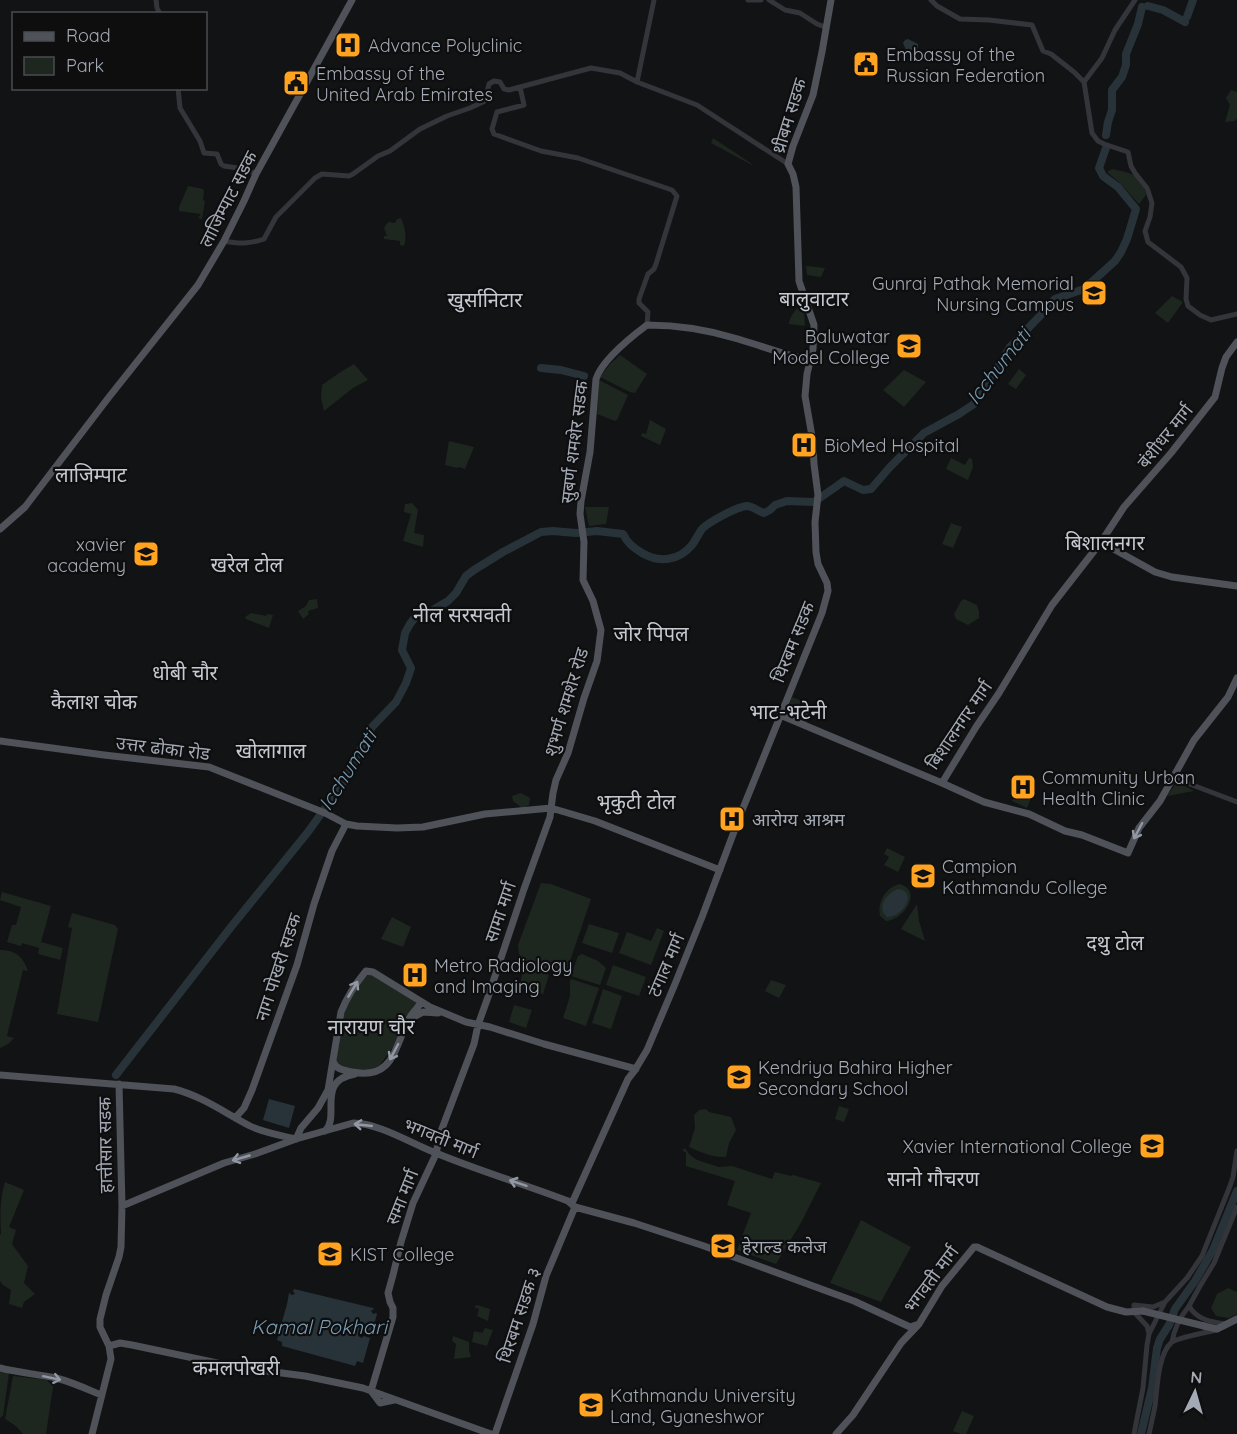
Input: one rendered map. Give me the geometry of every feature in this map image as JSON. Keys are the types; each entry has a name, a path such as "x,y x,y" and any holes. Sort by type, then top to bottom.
{"main road":[{"name":"लाजिम्पाट सडक","path":"0,529 25,507 198,285 224,241 256,174 352,0"},
{"name":"थ्रीबम सडक","path":"808,310 799,281 796,188 788,164 813,94 831,0"},
{"name":"थिरबम सडक","path":"720,870 822,613 828,591 816,552 815,522 818,502 813,442 805,396 809,360 813,349 813,325 808,310"},
{"path":"647,325 705,330 809,360"},
{"name":"सुबर्ण शमशेर सडक","path":"583,535 581,501 590,452 596,379 606,362 647,325"},
{"name":"बंशीधर मार्ग","path":"1101,542 1124,507 1172,453 1215,397 1226,357 1237,342"},
{"name":"शुभर्ण शमशेर रोड","path":"551,808 556,780 568,753 599,649 601,630 593,601 583,580 583,535"},
{"path":"1101,542 1155,572 1172,577 1237,586"},
{"name":"बिशालनगर मार्ग","path":"780,715 942,783 1052,604 1101,542"},
{"path":"942,783 984,802 1035,816 1065,831 1128,853 1139,828 1160,801 1194,740 1227,697 1237,678"},
{"name":"उत्तर ढोका रोड","path":"1,741 209,767 325,813 346,824"},
{"path":"346,824 381,828 411,828 485,814 551,808 595,821 720,870"},
{"name":"सामा मार्ग","path":"436,1154 440,1134 474,1044 478,1025 550,817 551,808"},
{"name":"नाग पोखरी सडक","path":"236,1117 244,1108 252,1090 297,964 317,893 332,851 346,824"},
{"name":"टंगाल मार्ग","path":"573,1205 628,1079 647,1050 720,870"},
{"path":"325,1131 330,1121 328,1093 341,1012 366,971 373,972 421,1002 455,1018"},
{"path":"333,1061 339,1069 358,1073 375,1073 384,1068 396,1049 409,1017 421,1002"},
{"path":"405,1027 415,1016 423,1012 434,1012 636,1069"},
{"path":"0,1075 174,1089 189,1093 251,1126 296,1139 298,1133 336,1084 343,1077 358,1073"},
{"name":"हात्तीसार सडक","path":"109,1346 100,1327 100,1320 120,1254 122,1206 119,1084"},
{"name":"भगवती मार्ग","path":"122,1206 224,1163 325,1131 353,1124 366,1124 436,1154 554,1195 573,1205 652,1228 854,1301 910,1327 919,1324 951,1273 974,1247 977,1247 1107,1307 1126,1312 1134,1308 1217,1329"},
{"name":"समा मार्ग","path":"371,1391 393,1317 393,1308 388,1293 401,1242 413,1203 436,1154"},
{"name":"थिरबम सडक ३","path":"493,1434 534,1324 546,1276 573,1205"},
{"path":"1217,1329 1237,1319"},
{"path":"900,1322 903,1332 901,1343"},
{"path":"836,1434 853,1415 901,1343 919,1324"},
{"path":"92,1434 111,1359 109,1346 120,1343 236,1366 305,1376 371,1391 493,1434"},
{"path":"0,1368 58,1378 101,1395"}],"street":[{"path":"637,82 654,0"},
{"path":"748,0 761,0"},
{"path":"769,0 785,10 800,14 825,27"},
{"path":"931,0 960,19 1032,25 1043,51 1051,54 1084,82 1092,133 1098,141 1128,152 1131,166 1148,188 1152,203 1146,226 1148,242 1181,267 1187,278 1188,306 1212,320 1237,314"},
{"path":"1084,82 1102,58 1115,30 1135,0"},
{"path":"224,241 250,244 264,239 276,217 315,178 322,174 349,176 353,174 378,156 390,152 420,129 485,101 489,84 494,81 500,82 507,90 591,68 620,73 697,105 788,164"},
{"path":"520,87 524,105 497,112 492,129 494,134 541,151 578,158 672,190 675,193 656,264 648,274 639,299 639,303 648,312 647,325"},
{"path":"178,90 180,108 200,141 204,153 217,154 224,166 245,169 256,174"},
{"path":"1174,778 1237,801"},
{"path":"1134,1434 1143,1388 1149,1334 1165,1302 1186,1278 1205,1249 1233,1177 1237,1151"},
{"path":"1149,1434 1160,1366 1166,1350 1172,1342 1182,1314 1214,1263 1237,1207"},
{"path":"1134,1308 1152,1307 1165,1302"},
{"path":"1189,1306 1194,1314 1204,1320 1228,1324"},
{"path":"1134,1308 1147,1326 1149,1334"},
{"path":"1172,1342 1217,1329"}],"green space":[{"path":"1231,90 1237,92 1237,118 1235,121 1225,122 1230,105 1226,98"},
{"path":"713,138 752,164 752,165 711,143"},
{"path":"1112,169 1130,173 1139,179 1146,195 1139,204 1107,172"},
{"path":"188,186 204,191 202,219 198,218 201,214 179,211"},
{"path":"401,218 405,232 404,246 400,245 400,241 384,239 384,236 387,236 384,228 388,222 395,223"},
{"path":"806,266 825,268 821,277 807,275"},
{"path":"1172,296 1183,302 1168,323 1155,313"},
{"path":"800,306 804,312 805,326 789,324 793,314"},
{"path":"620,355 647,374 635,393 600,377"},
{"path":"354,364 368,380 353,388 324,411 321,398 322,385"},
{"path":"1019,369 1026,375 1016,389 1008,384"},
{"path":"904,370 926,382 904,407 883,390"},
{"path":"599,380 628,395 615,421 597,414"},
{"path":"650,420 666,429 660,445 641,436 642,433 646,434"},
{"path":"449,441 474,447 465,469 445,465"},
{"path":"951,458 965,465 969,458 972,459 973,467 968,480 946,469"},
{"path":"412,503 418,510 414,533 424,535 423,547 403,541 411,514 404,512 405,504"},
{"path":"585,507 609,507 606,524 589,526"},
{"path":"951,523 962,527 953,548 942,544"},
{"path":"317,599 318,608 308,611 309,614 303,619 298,611 306,606 309,600"},
{"path":"964,599 977,605 979,612 979,618 968,625 956,619 954,614"},
{"path":"251,613 273,615 269,628 246,619 245,617"},
{"path":"792,697 814,706 806,725 788,715 787,711"},
{"path":"1177,782 1194,791 1167,796"},
{"path":"1016,792 1031,798 1027,808 1012,801"},
{"path":"521,793 530,798 529,805 522,808 513,801 512,796"},
{"path":"887,848 905,857 898,872 884,865 889,857 884,854"},
{"path":"541,883 551,884 591,899 565,976 523,960 519,954 518,945"},
{"path":"900,884 910,893 908,905 899,916 886,921 880,916 881,901 891,888"},
{"path":"2,892 51,906 41,942 63,948 60,960 38,954 39,948 7,942 12,925 16,925 21,907 0,900"},
{"path":"917,904 919,921 925,941 901,929"},
{"path":"72,913 115,925 118,929 98,1022 57,1014 72,928 68,927"},
{"path":"392,917 411,927 403,947 381,939"},
{"path":"589,924 619,933 612,953 582,943"},
{"path":"657,928 664,931 651,965 619,953 627,932 651,941"},
{"path":"0,950 18,955 24,961 28,971 23,970 7,1036 14,1038 0,1048"},
{"path":"582,954 598,961 606,968 600,985 571,976 578,956"},
{"path":"613,965 646,977 639,996 606,985"},
{"path":"526,969 549,975 543,994 519,988 523,971"},
{"path":"371,974 418,1002 406,1018 393,1047 380,1065 369,1070 347,1069 336,1065 341,1022 354,992 360,983"},
{"path":"571,979 599,988 586,1026 563,1018 570,996"},
{"path":"771,980 786,985 779,998 765,991"},
{"path":"603,989 622,996 611,1029 592,1023"},
{"path":"514,1005 532,1010 526,1028 509,1022"},
{"path":"839,1106 849,1109 844,1122 835,1119"},
{"path":"706,1109 709,1112 731,1117 736,1130 729,1143 726,1157 712,1156 689,1147 695,1128 694,1115 699,1110"},
{"path":"685,1148 697,1160 719,1167 732,1166 772,1179 775,1172 821,1183 802,1221 776,1264 737,1250 751,1213 727,1205 735,1181 686,1166 686,1153 682,1150"},
{"path":"5,1182 24,1190 9,1227 16,1230 12,1244 28,1266 24,1283 35,1294 24,1302 22,1308 9,1304 11,1290 0,1281 1,1208"},
{"path":"861,1220 911,1247 881,1302 830,1283"},
{"path":"1228,1288 1237,1292 1237,1314 1229,1318 1216,1316 1211,1308 1217,1294"},
{"path":"477,1305 490,1309 488,1321 477,1316 479,1309 474,1307"},
{"path":"485,1328 493,1330 487,1346 472,1342 474,1331 482,1333"},
{"path":"453,1336 469,1342 471,1357 454,1359 456,1344 452,1341"},
{"path":"0,1371 9,1373 3,1416 0,1418"},
{"path":"13,1376 47,1380 53,1387 46,1434 23,1434 5,1419"},
{"path":"962,1411 974,1416 966,1434 953,1431"}],"water":[{"path":"908,39 918,44 918,49 906,50 903,43"},
{"path":"898,889 907,894 908,899 899,913 887,917 882,905 890,894"},
{"path":"269,1099 295,1106 289,1128 263,1120"},
{"name":"Kamal Pokhari","path":"294,1289 374,1309 371,1311 377,1314 371,1336 360,1330 358,1336 370,1338 363,1363 357,1361 355,1366 282,1346 282,1342 277,1340 289,1293 295,1294"}],"waterway":[{"name":"Icchumati","path":"1187,17 1193,0"},
{"name":"Icchumati","path":"1148,6 1163,10 1185,22"},
{"name":"Icchumati","path":"1106,135 1112,110 1112,90 1122,77 1126,65 1126,54 1142,7"},
{"name":"Icchumati","path":"116,1075 308,832 343,783 372,727 396,702 411,668 402,650 405,633 416,616 448,601 456,593 466,576 474,570 541,532 597,531 623,534 631,545 642,553 655,558 668,559 687,550 705,526 742,507 749,506 764,513 775,505 787,501 814,502 844,481 863,490 871,489 924,433 974,404 1010,347 1055,299 1084,289 1115,261 1127,239 1136,209 1118,187 1103,176 1099,168 1106,148"},
{"path":"541,368 584,376"},
{"path":"1141,1434 1160,1339 1175,1309 1213,1250 1237,1191"}],"place":[{"name":"Advance Polyclinic","path":"348,45"},
{"name":"Embassy of the Russian Federation","path":"866,64"},
{"name":"Embassy of the United Arab Emirates","path":"296,83"},
{"name":"Gunraj Pathak Memorial Nursing Campus","path":"1094,293"},
{"name":"Baluwatar Model College","path":"909,346"},
{"name":"BioMed Hospital","path":"804,445"},
{"name":"xavier academy","path":"146,554"},
{"name":"Community Urban Health Clinic","path":"1023,787"},
{"name":"आरोग्य आश्रम","path":"732,819"},
{"name":"Campion Kathmandu College","path":"923,876"},
{"name":"Metro Radiology and Imaging","path":"415,975"},
{"name":"Kendriya Bahira Higher Secondary School","path":"739,1077"},
{"name":"Xavier International College","path":"1152,1146"},
{"name":"हेराल्ड कलेज","path":"723,1246"},
{"name":"KIST College","path":"330,1254"},
{"name":"Kathmandu University Land, Gyaneshwor","path":"591,1405"}],"district":[{"name":"बालुवाटार","path":"814,298"},
{"name":"खुर्सानिटार","path":"485,299"},
{"name":"लाजिम्पाट","path":"91,474"},
{"name":"बिशालनगर","path":"1105,542"},
{"name":"खरेल टोल","path":"247,564"},
{"name":"नील सरसवती","path":"462,614"},
{"name":"जोर पिपल","path":"651,633"},
{"name":"धोबी चौर","path":"185,672"},
{"name":"कैलाश चोक","path":"94,701"},
{"name":"भाट-भटेनी","path":"788,711"},
{"name":"खोलागाल","path":"271,750"},
{"name":"भृकुटी टोल","path":"636,801"},
{"name":"दथु टोल","path":"1115,942"},
{"name":"नारायण चौर","path":"371,1026"},
{"name":"सानो गौचरण","path":"933,1178"},
{"name":"कमलपोखरी","path":"236,1367"}]}
